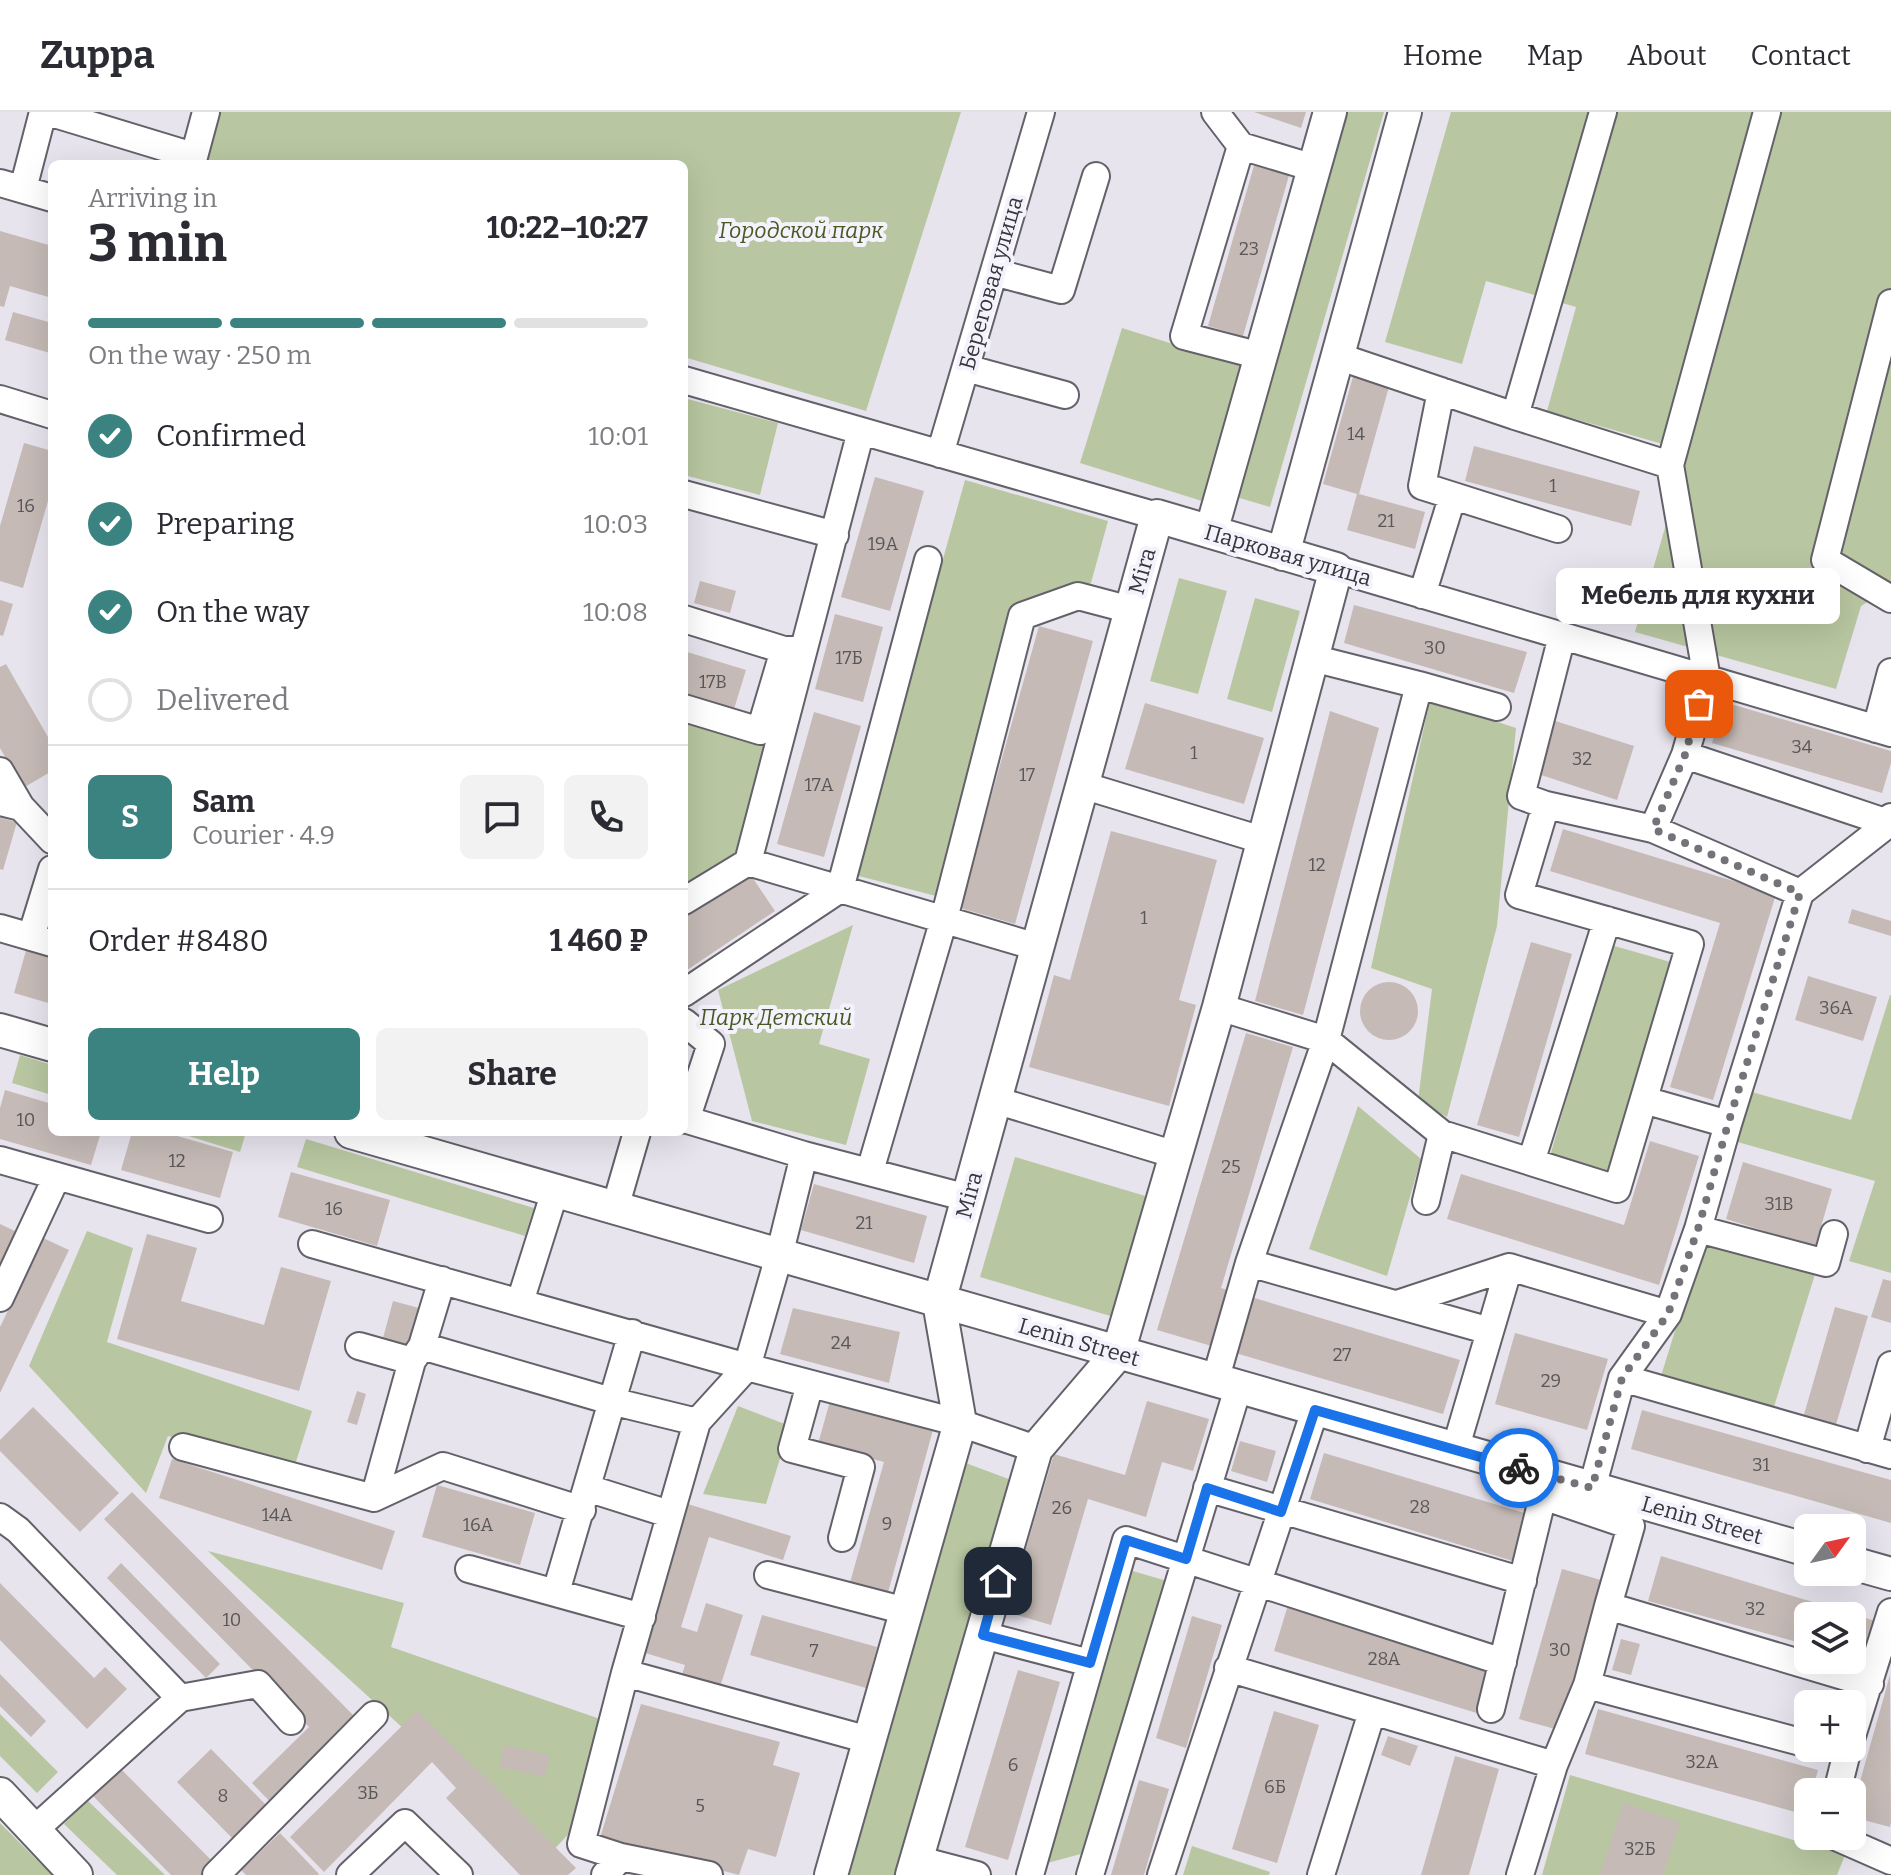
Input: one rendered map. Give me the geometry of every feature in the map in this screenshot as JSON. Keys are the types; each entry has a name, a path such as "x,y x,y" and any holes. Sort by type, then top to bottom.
{"main road":[{"path":"1211,532 1330,112"},
{"path":"1283,554 1405,112"},
{"name":"Парковая улица","path":"1157,516 1336,569"},
{"name":"Mira","path":"831,1875 960,1423 939,1302 1157,516"},
{"path":"914,1867 1036,1449 1118,1353 1219,1007 1336,569"},
{"path":"2,1039 48,1045"},
{"name":"Lenin Street","path":"365,1136 1455,1450 1546,1486 1592,1488 1635,1514 1794,1547"},
{"path":"1866,1567 1891,1574"},
{"path":"0,1794 76,1875"}],"street":[{"path":"48,197 12,186 46,112 193,160 206,112"},
{"name":"Береговая улица","path":"940,454 1041,112"},
{"path":"1215,112 1241,146 1314,168"},
{"path":"1515,416 1603,112"},
{"path":"1653,829 1685,755 1707,679 1670,465 1767,112"},
{"path":"1241,146 1184,336 1261,356"},
{"path":"994,272 1061,290 1096,176"},
{"path":"1891,303 1825,560 1891,599"},
{"path":"1337,356 1670,465"},
{"path":"966,368 1065,395"},
{"name":"Парковая улица","path":"688,381 1157,516"},
{"path":"1441,391 1422,486 1558,529"},
{"path":"0,399 48,414"},
{"path":"688,709 760,731 795,650 835,535 861,431"},
{"path":"688,495 835,535"},
{"path":"1422,595 1452,498"},
{"path":"688,990 840,889 928,560"},
{"name":"Парковая улица","path":"1336,569 1883,731"},
{"path":"870,1171 944,919 1022,616 1078,596 1131,610"},
{"path":"688,620 795,650"},
{"path":"1562,636 1521,796 1546,805 1653,829 1800,893"},
{"path":"688,899 748,862 795,650"},
{"path":"1312,658 1497,707"},
{"path":"1883,731 1891,672"},
{"path":"1090,1875 1207,1488 1249,1263 1326,1040 1419,685"},
{"path":"1685,755 1890,822"},
{"path":"0,771 11,804 48,836"},
{"path":"1082,785 1262,840"},
{"path":"1219,1007 1326,1040 1442,1134 1617,1189 1690,944 1519,895 1546,805"},
{"path":"1592,1488 1622,1378 1668,1314 1698,1229 1800,893 1890,822"},
{"path":"748,862 1037,947"},
{"path":"0,928 41,940 48,895"},
{"path":"1531,1162 1607,920"},
{"path":"688,1025 711,1044 688,1110"},
{"path":"995,1100 1176,1155"},
{"path":"1644,1100 1728,1124"},
{"path":"688,1120 804,1155 968,1198"},
{"path":"1426,1201 1442,1134"},
{"path":"615,1208 636,1136"},
{"path":"709,1875 613,1866 581,1844 625,1673 697,1422 747,1367 804,1155"},
{"path":"0,1160 209,1219"},
{"path":"0,1298 57,1176"},
{"path":"520,1302 555,1191"},
{"path":"1698,1229 1826,1263 1834,1234"},
{"path":"312,1244 747,1367 960,1423 1036,1449"},
{"path":"1249,1263 1490,1331"},
{"path":"1397,1304 1509,1267 1668,1314"},
{"path":"1455,1450 1509,1267"},
{"path":"374,1498 442,1280"},
{"path":"556,1592 632,1333"},
{"path":"359,1346 417,1353 697,1422"},
{"path":"1622,1378 1879,1452 1891,1365"},
{"path":"810,1384 792,1449 861,1467 842,1538"},
{"path":"1161,1875 1315,1410"},
{"path":"183,1447 374,1498 443,1466 584,1499 669,1514"},
{"path":"1491,1709 1546,1486 1635,1514 1587,1685 1554,1765 1520,1875"},
{"path":"1207,1488 1523,1581"},
{"path":"0,1517 18,1530 180,1698"},
{"path":"1030,1875 1126,1540 1503,1662"},
{"path":"469,1569 642,1617"},
{"path":"768,1575 906,1611"},
{"path":"1608,1606 1870,1684"},
{"path":"1866,1693 1891,1612"},
{"path":"983,1635 1090,1663"},
{"path":"1228,1668 1554,1765"},
{"path":"625,1673 869,1740"},
{"path":"34,1830 180,1698 258,1684 291,1721"},
{"path":"1587,1685 1794,1740"},
{"path":"1321,1875 1372,1712"},
{"path":"216,1875 374,1715"},
{"path":"350,1875 405,1823 459,1875"},
{"path":"1866,1850 1891,1861"},
{"path":"914,1867 977,1875"}],"green space":[{"name":"Городской парк","path":"220,112 961,112 866,411 688,358 688,160 207,160"},
{"path":"1344,112 1384,112 1270,507 1233,496"},
{"path":"1451,112 1891,112 1891,588 1861,606 1836,689 1635,632 1687,451 1547,411 1576,307 1486,281 1462,364 1385,342"},
{"path":"1122,328 1243,366 1202,501 1080,463"},
{"path":"688,399 778,423 760,495 688,476"},
{"path":"965,480 1108,521 1091,583 1017,609 936,896 855,875"},
{"path":"1179,578 1227,591 1198,694 1150,681"},
{"path":"1255,598 1300,611 1272,712 1227,699"},
{"path":"1430,700 1516,728 1497,926 1447,1117 1418,1101 1432,989 1371,968"},
{"path":"688,722 775,747 744,853 688,883"},
{"name":"Парк Детский","path":"853,925 819,1044 870,1059 846,1145 752,1121 718,990"},
{"path":"1611,945 1674,963 1612,1174 1550,1156"},
{"path":"1890,995 1891,1273 1849,1261 1875,1181 1734,1141 1752,1092 1851,1120"},
{"path":"20,1055 48,1064 48,1094 12,1083"},
{"path":"1358,1106 1421,1159 1387,1276 1309,1249"},
{"path":"189,1136 245,1136 240,1152"},
{"path":"306,1139 534,1208 525,1236 297,1167"},
{"path":"1015,1157 1152,1198 1117,1318 980,1277"},
{"path":"87,1231 133,1248 107,1342 312,1411 294,1468 168,1436 146,1493 29,1366"},
{"path":"1704,1237 1816,1271 1773,1410 1661,1376"},
{"path":"738,1406 790,1426 766,1504 703,1494"},
{"path":"963,1462 1014,1481 897,1875 841,1875"},
{"path":"208,1551 404,1603 391,1647 603,1720 579,1823 546,1858"},
{"path":"1126,1569 1167,1581 1088,1852 1040,1865"},
{"path":"0,1714 58,1772 37,1793 0,1756"},
{"path":"1570,1775 1794,1840 1794,1850 1828,1850 1845,1855 1837,1875 1542,1875"},
{"path":"87,1800 165,1875 117,1875 64,1824"},
{"path":"0,1823 52,1875 0,1875"},
{"path":"1192,1846 1270,1872 1269,1875 1183,1875"}],"building":[{"path":"1254,112 1306,112 1301,128"},
{"path":"1255,162 1290,172 1243,336 1208,326"},
{"path":"0,231 48,245 48,297 10,286 4,307 0,306"},
{"path":"13,312 48,322 48,352 5,340"},
{"path":"1354,373 1390,383 1359,494 1425,512 1415,549 1347,530 1357,494 1323,484"},
{"path":"24,443 48,450 48,501 23,588 0,581 0,526"},
{"path":"1474,446 1640,491 1631,526 1465,481"},
{"path":"875,477 924,491 890,611 841,597"},
{"path":"700,581 736,591 730,613 694,603"},
{"path":"0,600 13,604 3,636 0,635"},
{"path":"1354,605 1527,652 1514,693 1344,643"},
{"path":"835,614 883,627 863,702 815,689"},
{"path":"1039,626 1093,641 1015,924 960,908"},
{"path":"688,652 746,670 734,709 688,694"},
{"path":"6,664 48,737 48,773 23,788 0,748 0,667"},
{"path":"1724,702 1891,751 1891,763 1882,793 1712,743"},
{"path":"1145,703 1264,738 1244,804 1125,769"},
{"path":"1330,711 1379,728 1303,1015 1255,1001"},
{"path":"814,712 861,726 824,857 777,844"},
{"path":"1546,718 1634,746 1617,800 1529,771"},
{"path":"0,818 17,822 3,870 0,869"},
{"path":"1563,829 1776,894 1713,1100 1670,1087 1720,923 1550,871"},
{"path":"1111,831 1217,860 1179,1000 1196,1005 1169,1106 1029,1067 1054,975 1070,980"},
{"path":"748,871 775,911 688,969 688,911"},
{"path":"1852,909 1891,921 1891,936 1848,923"},
{"path":"1531,942 1572,954 1519,1137 1477,1125"},
{"path":"27,947 48,953 48,1003 14,993"},
{"path":"1808,976 1877,997 1863,1041 1795,1020"},
{"path":"1389,982 1409,991 1418,1011 1409,1031 1389,1040 1369,1031 1360,1011 1369,991"},
{"path":"1246,1033 1293,1047 1221,1288 1460,1360 1443,1414 1157,1330"},
{"path":"5,1090 48,1103 48,1136 100,1136 91,1165 0,1139 0,1108"},
{"path":"131,1136 177,1136 233,1152 220,1198 121,1170"},
{"path":"1650,1141 1699,1156 1659,1285 1447,1219 1461,1174 1624,1225"},
{"path":"1743,1162 1832,1189 1815,1247 1726,1219"},
{"path":"291,1172 390,1200 377,1246 278,1217"},
{"path":"814,1184 927,1216 914,1263 801,1230"},
{"path":"0,1224 17,1232 0,1266"},
{"path":"147,1234 197,1248 181,1301 264,1325 281,1267 331,1281 299,1391 117,1339"},
{"path":"43,1238 69,1250 0,1393 0,1327"},
{"path":"1883,1279 1891,1281 1891,1323 1871,1317"},
{"path":"393,1301 419,1308 409,1345 383,1338"},
{"path":"1835,1307 1868,1316 1835,1428 1803,1418"},
{"path":"793,1308 900,1332 889,1383 780,1354"},
{"path":"1515,1333 1608,1359 1587,1430 1495,1404"},
{"path":"357,1391 366,1394 357,1425 347,1422"},
{"path":"830,1401 933,1430 887,1596 849,1586 884,1462 818,1444"},
{"path":"1147,1401 1209,1419 1193,1471 1162,1462 1146,1517 1088,1499 1051,1625 1007,1612 1054,1454 1125,1475"},
{"path":"33,1407 119,1493 80,1532 0,1451 0,1440"},
{"path":"1642,1410 1891,1480 1891,1523 1866,1514 1631,1449"},
{"path":"1240,1441 1276,1451 1267,1482 1231,1471"},
{"path":"1324,1453 1531,1515 1516,1562 1310,1499"},
{"path":"172,1459 395,1531 382,1570 159,1498"},
{"path":"437,1485 535,1513 520,1565 422,1537"},
{"path":"132,1492 359,1721 274,1806 252,1783 309,1727 104,1519"},
{"path":"688,1504 791,1536 783,1560 709,1537 681,1627 697,1632 706,1603 743,1615 720,1687 682,1675 685,1665 642,1652"},
{"path":"1661,1556 1813,1602 1794,1602 1794,1641 1648,1601"},
{"path":"121,1563 220,1664 206,1678 107,1578"},
{"path":"1562,1569 1601,1580 1559,1730 1519,1719"},
{"path":"0,1583 94,1678 105,1667 127,1689 87,1729 0,1640"},
{"path":"1288,1605 1495,1667 1480,1714 1274,1651"},
{"path":"762,1615 877,1647 866,1688 750,1655"},
{"path":"1192,1616 1222,1625 1186,1748 1156,1738"},
{"path":"1866,1618 1882,1623 1866,1662"},
{"path":"1621,1639 1640,1644 1631,1675 1612,1670"},
{"path":"1018,1670 1060,1682 1008,1860 965,1847"},
{"path":"0,1674 46,1721 31,1737 0,1706"},
{"path":"1890,1675 1890,1827 1866,1821 1866,1778 1861,1778"},
{"path":"641,1704 780,1742 773,1765 800,1773 776,1857 748,1849 739,1875 600,1838"},
{"path":"1598,1709 1818,1770 1816,1778 1794,1778 1794,1812 1585,1754"},
{"path":"417,1711 576,1868 568,1875 520,1875 446,1798 456,1788 432,1762 324,1872 290,1837"},
{"path":"1274,1711 1319,1725 1277,1863 1232,1849"},
{"path":"1388,1736 1418,1746 1410,1766 1381,1755"},
{"path":"504,1745 550,1755 545,1777 499,1767"},
{"path":"211,1749 270,1809 236,1842 177,1782"},
{"path":"1455,1756 1499,1769 1469,1875 1421,1875"},
{"path":"120,1768 214,1863 201,1875 171,1875 92,1795"},
{"path":"1139,1780 1169,1789 1144,1875 1111,1875"},
{"path":"1623,1803 1680,1822 1663,1875 1600,1875"},
{"path":"280,1833 318,1875 246,1875 241,1870"}],"way so far":[{"path":"1519,1468 1592,1488 1622,1378 1668,1314 1698,1229 1800,893 1653,829 1685,755 1699,704"}],"place":[{"name":"Мебель для кухни","path":"1699,704"}],"route":[{"path":"998,1581 983,1635 1090,1663 1126,1540 1186,1559 1207,1488 1281,1512 1315,1410 1519,1468"}]}
